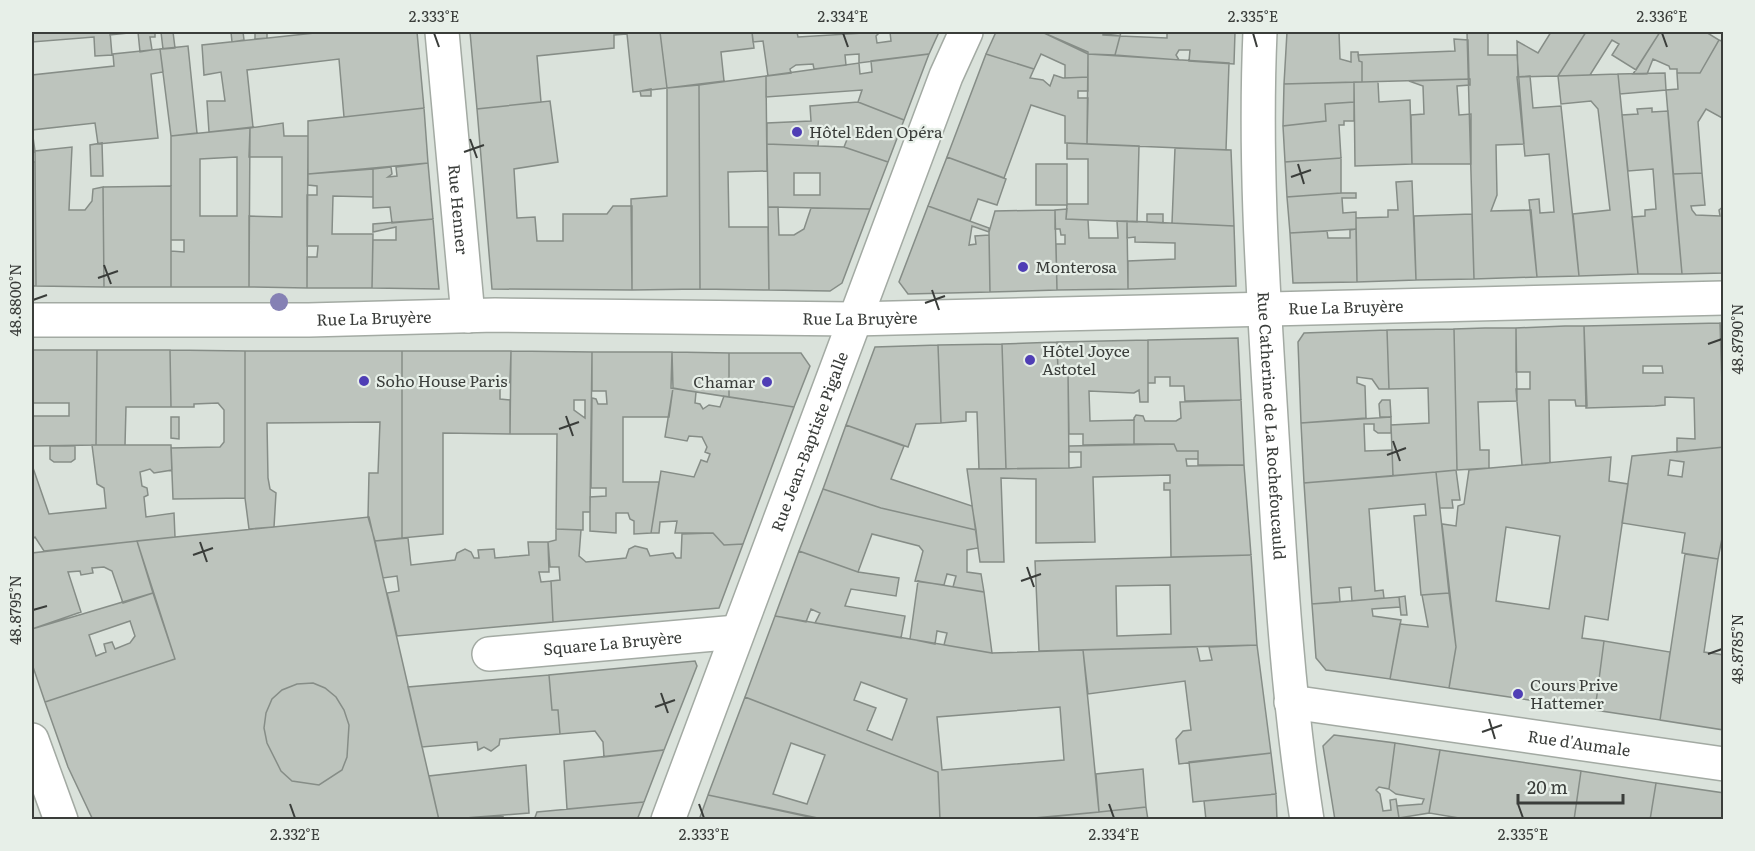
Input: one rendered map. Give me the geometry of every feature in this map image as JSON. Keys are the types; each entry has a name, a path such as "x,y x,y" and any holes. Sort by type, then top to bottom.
{"street":[{"name":"Rue Henner","path":"442,32 468,316"},
{"name":"Rue Jean-Baptiste Pigalle","path":"668,819 853,319 966,32"},
{"name":"Rue Catherine de La Rochefoucauld","path":"1260,32 1257,113 1263,309 1291,702 1307,819"},
{"name":"Rue La Bruyère","path":"32,320 309,320 468,316 853,319 1724,298"},
{"name":"Square La Bruyère","path":"489,654 737,632"},
{"name":"Rue d'Aumale","path":"1291,702 1724,764"},
{"path":"32,741 61,819"}],"building":[{"path":"32,32 110,32 112,55 95,56 94,37 32,42"},
{"path":"110,32 138,32 110,35"},
{"path":"138,32 155,32 155,37 150,37 152,50 140,52"},
{"path":"161,32 173,32 175,48 163,49"},
{"path":"231,32 243,32 244,40 232,42"},
{"path":"255,32 267,32 267,38 255,39"},
{"path":"324,32 417,32 424,108 344,117 339,59 247,70 253,127 209,132 207,101 225,101 221,72 204,75 202,45"},
{"path":"470,32 660,32 667,88 633,92 627,34 614,35 614,48 537,56 541,102 477,109"},
{"path":"660,32 752,32 754,48 721,52 724,81 667,88"},
{"path":"752,32 797,32 798,37 880,32 876,36 877,43 891,41 890,32 939,32 929,54 859,63 859,54 845,55 846,65 814,69 813,64 796,65 790,69 791,73 768,76 763,41 753,42"},
{"path":"996,32 1042,32 1088,52 1088,77 1065,78 1065,65 1041,54 1034,69 986,54"},
{"path":"1042,32 1093,32 1120,36 1115,55 1088,54"},
{"path":"1103,32 1121,32 1120,36 1103,35"},
{"path":"1167,32 1235,32 1234,64 1189,61 1190,50 1179,50 1176,55 1179,60 1115,55 1120,36 1167,38"},
{"path":"1287,32 1339,32 1340,59 1351,62 1351,52 1358,52 1359,61 1362,62 1362,82 1284,84"},
{"path":"1467,32 1488,32 1488,55 1517,55 1524,144 1496,145 1497,195 1491,211 1531,210 1537,277 1474,279"},
{"path":"1551,32 1586,32 1558,76 1518,77 1517,41 1538,53"},
{"path":"1586,32 1660,32 1636,70 1612,55 1619,44 1612,40 1590,75 1558,76"},
{"path":"1660,32 1706,32 1719,40 1700,73 1677,73 1677,69 1670,69 1669,66 1653,59 1647,74 1633,74"},
{"path":"1454,39 1468,40 1469,79 1362,82 1362,62 1359,61 1358,55 1455,51"},
{"path":"1719,40 1724,42 1724,119 1706,109 1698,122 1702,173 1673,174 1666,90 1678,89 1677,73 1700,73"},
{"path":"188,46 197,133 171,136 160,49"},
{"path":"160,49 163,72 151,74 158,138 98,144 95,123 32,130 32,75 114,66 113,54"},
{"path":"929,54 904,120 858,102 862,90 766,97 766,76 859,63 860,74 872,72 871,61"},
{"path":"986,54 1034,69 1030,78 1043,80 1050,86 1054,75 1063,78 1088,77 1088,91 1078,91 1078,98 1088,98 1087,144 1065,143 1065,116 1031,105 1004,178 947,157"},
{"path":"1088,54 1229,63 1226,150 1087,144"},
{"path":"1665,73 1666,90 1620,94 1618,74"},
{"path":"1618,74 1638,274 1579,276 1573,214 1610,210 1598,109 1591,101 1561,104 1558,76"},
{"path":"766,76 767,171 728,172 729,227 768,227 769,290 700,289 699,85"},
{"path":"1530,76 1533,108 1561,106 1579,276 1537,277 1529,200 1539,199 1540,213 1554,212 1549,154 1525,156 1517,77"},
{"path":"1470,79 1470,85 1457,86 1459,115 1471,114 1471,164 1412,164 1411,115 1424,114 1423,86 1409,81"},
{"path":"1354,82 1354,102 1325,104 1326,121 1283,126 1284,84"},
{"path":"1354,82 1378,82 1379,102 1410,100 1412,164 1355,166"},
{"path":"699,85 700,289 632,290 631,199 667,196 667,88"},
{"path":"651,89 651,96 641,96 640,91"},
{"path":"550,101 558,162 514,169 517,218 535,217 537,241 563,241 563,214 607,214 613,206 632,206 632,290 492,289 477,109"},
{"name":"Hôtel Eden Opéra","path":"858,102 904,120 888,162 844,147 850,132 819,133 818,146 767,144 767,123 811,121 810,106"},
{"path":"1354,102 1354,121 1344,121 1344,125 1339,125 1341,158 1285,162 1283,126 1326,121 1325,104"},
{"path":"424,108 428,163 308,174 308,121"},
{"path":"1652,108 1652,112 1668,111 1682,274 1638,274 1632,217 1645,216 1645,210 1656,209 1653,169 1628,171 1622,115 1638,114 1637,109"},
{"path":"283,123 284,136 308,136 307,288 249,287 249,216 282,217 282,157 249,157 250,128"},
{"path":"250,128 249,287 171,287 171,251 184,252 184,240 171,240 171,136","holes":["237,157 237,216 200,216 200,159"]},
{"path":"32,130 35,151 32,152"},
{"path":"102,143 103,176 91,176 90,145"},
{"path":"1067,143 1139,146 1137,222 1066,219 1067,204 1088,204 1088,159 1067,159"},
{"path":"767,144 844,147 888,162 870,209 768,207","holes":["794,173 820,173 820,195 794,195"]},
{"path":"72,147 69,210 85,210 92,201 93,189 103,187 104,287 36,286 35,151"},
{"path":"1175,148 1231,150 1234,226 1172,223"},
{"path":"947,157 1006,179 997,205 978,199 970,221 928,206"},
{"path":"1341,158 1341,193 1287,197 1285,162"},
{"path":"32,162 35,162 36,286 32,286"},
{"path":"428,163 433,219 392,223 390,207 373,208 373,169 391,167 392,174 388,177 397,176 396,167"},
{"path":"1036,164 1067,164 1067,205 1036,205"},
{"path":"373,169 373,197 333,196 332,234 373,234 372,288 307,288 307,257 317,257 318,246 307,246 307,195 317,195 317,186 308,185 308,174"},
{"path":"1702,173 1705,205 1691,206 1696,215 1720,216 1719,210 1724,206 1724,273 1682,274 1673,174"},
{"path":"1412,181 1416,280 1357,282 1356,218 1388,217 1388,210 1398,210 1396,182"},
{"path":"171,186 171,287 104,287 103,187"},
{"path":"1356,193 1356,198 1342,198 1343,213 1356,212 1356,229 1290,233 1287,197"},
{"path":"928,206 989,228 989,232 972,226 969,245 976,244 975,236 989,235 990,292 908,294 899,282"},
{"path":"768,207 778,207 779,235 794,235 804,229 811,208 870,209 842,283 830,291 769,290"},
{"path":"1067,209 1066,219 1088,220 1089,238 1118,238 1117,221 1127,221 1128,289 1057,290 1056,244 1065,244 1065,235 1061,235 1060,229 1055,229 1055,210"},
{"name":"Monterosa","path":"1055,210 1057,290 990,292 989,232 995,211"},
{"path":"1147,214 1163,214 1163,223 1147,222"},
{"path":"1472,214 1474,279 1416,280 1414,216"},
{"path":"433,219 439,289 372,288 373,240 396,240 396,227 373,232 373,224"},
{"path":"1127,221 1234,226 1236,286 1128,289 1128,261 1175,259 1175,243 1135,242 1135,237 1127,238"},
{"path":"1356,229 1357,282 1293,283 1290,233 1327,231 1328,238 1350,238 1350,230"},
{"path":"1720,323 1724,447 1677,452 1677,438 1695,439 1694,398 1665,397 1665,405 1655,406 1586,408 1584,326","holes":["1643,366 1662,366 1663,373 1643,373"]},
{"path":"1720,323 1724,323 1724,365"},
{"path":"1584,326 1587,406 1576,406 1575,400 1549,400 1550,463 1522,465 1516,389 1530,389 1530,372 1516,372 1516,328"},
{"path":"1516,328 1517,401 1478,402 1480,450 1489,450 1489,468 1457,470 1454,329"},
{"path":"1454,329 1457,470 1393,476 1391,425 1429,423 1428,388 1389,389 1387,330"},
{"path":"1387,330 1389,389 1379,389 1372,379 1357,377 1357,383 1365,386 1366,418 1301,423 1298,342 1304,333"},
{"path":"1238,338 1241,400 1185,401 1184,386 1170,386 1170,377 1155,377 1155,383 1148,383 1148,340"},
{"path":"1148,340 1148,402 1140,402 1139,390 1134,393 1089,391 1090,421 1134,420 1134,444 1083,445 1083,434 1069,434 1068,372 1058,372 1057,342"},
{"path":"1057,342 1058,372 1068,372 1069,468 1006,469 1002,344"},
{"path":"1002,344 1006,469 979,469 977,412 966,412 966,421 941,423 938,345"},
{"path":"938,345 941,423 916,424 908,447 846,425 875,347"},
{"path":"32,350 97,350 96,445 32,446 32,416 69,416 69,403 32,403"},
{"path":"97,350 170,350 171,407 126,407 125,445 96,445"},
{"path":"170,350 245,351 245,498 173,499 171,448 220,447 224,442 224,410 218,403 194,404 194,407 171,407"},
{"path":"245,351 402,351 402,538 375,541 368,517 369,473 378,473 380,422 267,423 268,478 270,489 276,493 274,527 249,529 245,498"},
{"path":"402,351 511,351 510,381 507,386 500,389 500,399 510,400 510,434 443,433 443,534 402,538"},
{"path":"511,351 592,352 590,512 583,512 583,530 556,529 557,434 510,434","holes":["574,400 585,400 585,418 574,410"]},
{"path":"592,352 672,352 673,388 669,417 623,417 623,482 659,482 651,533 634,534 634,521 630,519 628,513 616,513 616,533 590,531 590,497 606,496 606,488 591,488 592,398 596,399 598,404 607,404 606,391 592,391"},
{"path":"672,352 729,353 729,397 671,388"},
{"name":"Chamar","path":"729,353 801,353 810,366 794,407 729,397"},
{"path":"673,388 696,392 695,403 700,404 703,409 709,405 720,407 724,396 794,407 743,544 724,545 713,533 675,533 677,521 660,522 659,533 651,533 661,471 694,477 701,460 707,462 710,454 705,452 707,447 702,437 689,436 687,441 665,437"},
{"path":"1241,400 1244,465 1198,465 1198,451 1177,451 1174,444 1134,444 1136,415 1143,416 1145,421 1176,421 1181,418 1180,402"},
{"path":"1382,400 1390,400 1391,417 1380,417 1379,404"},
{"path":"171,417 179,417 179,439 171,438"},
{"path":"1391,417 1391,433 1378,433 1374,430 1374,424 1364,424 1365,451 1392,450 1393,476 1304,483 1301,423"},
{"path":"846,425 904,446 891,479 972,506 976,530 881,508 823,489"},
{"path":"1174,444 1177,451 1198,451 1198,459 1186,459 1187,466 1244,465 1251,555 1171,557 1170,490 1164,490 1164,483 1170,483 1170,475 1093,477 1095,542 1036,543 1036,479 1001,478 1004,562 980,562 967,469 1081,467 1081,452 1069,452 1069,446"},
{"path":"92,445 171,445 172,470 154,473 150,469 140,472 142,486 147,488 148,495 144,497 146,517 174,513 175,537 44,551 35,537 32,539 32,465 49,514 106,508 104,488 97,484"},
{"path":"50,446 75,446 75,459 71,462 54,462 50,459"},
{"path":"1724,447 1724,528 1718,559 1682,553 1685,533 1622,523 1632,456","holes":["1670,460 1684,462 1682,477 1668,475"]},
{"path":"1611,457 1609,481 1628,484 1608,620 1585,616 1582,638 1604,641 1595,710 1449,688 1456,647 1442,524 1456,526 1458,506 1464,504 1469,470","holes":["1506,527 1560,536 1549,609 1496,601"]},
{"path":"1456,470 1460,500 1452,500 1453,508 1440,508 1436,472"},
{"path":"1436,472 1449,593 1421,595 1414,516 1426,515 1425,504 1369,509 1375,591 1383,590 1384,598 1352,601 1351,587 1339,588 1340,602 1312,604 1304,483"},
{"path":"823,489 881,508 976,530 978,548 967,550 967,572 981,574 984,592 953,587 956,576 947,574 944,585 915,581 923,551 919,546 872,534 858,572 799,551"},
{"path":"369,517 439,820 93,820 68,767 45,702 175,659 137,541","holes":["313,683 325,688 336,697 349,725 347,757 342,770 319,785 292,781 281,771 267,743 264,728 266,713 272,699 282,690 297,684"]},
{"path":"556,529 581,530 579,556 586,562 626,558 629,549 635,546 647,549 650,556 673,553 676,558 681,558 682,534 713,533 724,545 743,544 719,608 553,622 551,581 560,580 559,567 550,567 548,542 556,540"},
{"path":"408,538 411,565 455,560 457,553 465,549 471,552 474,558 479,558 478,550 494,549 495,558 529,555 528,542 548,542 549,572 539,572 541,582 551,581 553,622 397,636 387,593 399,591 397,576 383,578 375,541"},
{"path":"137,541 153,593 123,603 112,571 104,567 92,568 93,573 81,575 80,571 68,572 81,612 32,629 32,553"},
{"path":"799,551 858,572 899,578 896,596 851,589 845,606 905,616 901,638 815,623 820,613 811,609 806,622 775,616"},
{"path":"1685,554 1718,559 1704,652 1724,655 1724,730 1660,720"},
{"path":"1251,555 1257,645 1039,651 1035,561","holes":["1170,585 1171,634 1117,636 1116,586"]},
{"path":"918,581 984,592 992,653 944,645 947,633 937,631 935,644 910,639"},
{"path":"153,593 175,659 45,702 32,664 32,629","holes":["130,621 135,636 130,643 115,649 112,642 104,644 106,652 96,656 89,635"]},
{"path":"1449,593 1456,647 1449,688 1390,679 1400,624 1428,627 1422,595"},
{"path":"1405,596 1407,615 1401,615 1399,597"},
{"path":"1399,597 1400,607 1372,609 1373,616 1401,620 1390,679 1326,670 1316,658 1312,604"},
{"path":"775,616 992,653 1083,650 1099,812 1017,820 940,820 938,772 745,697","holes":["861,682 907,699 892,740 867,730 876,708 854,700","1060,707 1064,760 942,770 937,717"]},
{"path":"1604,641 1670,652 1660,720 1595,710"},
{"path":"1257,645 1271,753 1179,764 1176,739 1183,731 1191,730 1185,681 1088,694 1083,650 1197,647 1200,661 1212,660 1209,647"},
{"path":"695,661 697,666 664,750 604,757 603,742 595,731 560,734 558,710 552,710 549,675"},
{"path":"549,675 552,710 558,710 560,734 500,739 499,745 491,751 484,747 478,750 477,742 422,747 408,687"},
{"path":"313,683 325,688 336,697 349,725 347,757 342,770 319,785 292,781 281,771 267,743 264,728 266,713 272,699 282,690 297,684"},
{"path":"745,697 938,772 940,820 823,820 708,795","holes":["791,743 825,755 807,804 773,794"]},
{"path":"1334,735 1395,743 1389,789 1379,787 1376,790 1380,794 1383,811 1391,810 1390,800 1396,799 1399,818 1335,820 1323,746"},
{"path":"1395,743 1440,750 1429,813 1399,818 1397,806 1422,804 1424,799 1396,794 1389,789"},
{"path":"664,750 644,802 567,809 564,761"},
{"path":"1440,750 1581,771 1574,820 1471,820 1429,813"},
{"path":"1271,753 1276,794 1193,802 1189,762"},
{"path":"526,765 529,813 439,820 429,776"},
{"path":"1143,769 1146,807 1099,812 1096,774"},
{"path":"1581,771 1656,783 1650,820 1574,820"},
{"path":"1656,783 1724,793 1724,820 1650,820"},
{"path":"1276,794 1277,820 1206,820 1204,801"},
{"path":"708,795 823,819 823,820 699,820"},
{"path":"644,802 637,820 534,820 537,812"},
{"path":"1146,807 1148,820 1023,819 1099,812"},
{"path":"503,816 503,820 464,820"}],"place":[{"name":"Hôtel Eden Opéra","path":"797,132"},
{"name":"Monterosa","path":"1023,267"},
{"name":"Hôtel Joyce Astotel","path":"1030,360"},
{"name":"Soho House Paris","path":"364,381"},
{"name":"Chamar","path":"767,382"},
{"name":"Cours Prive Hattemer","path":"1518,694"}]}
